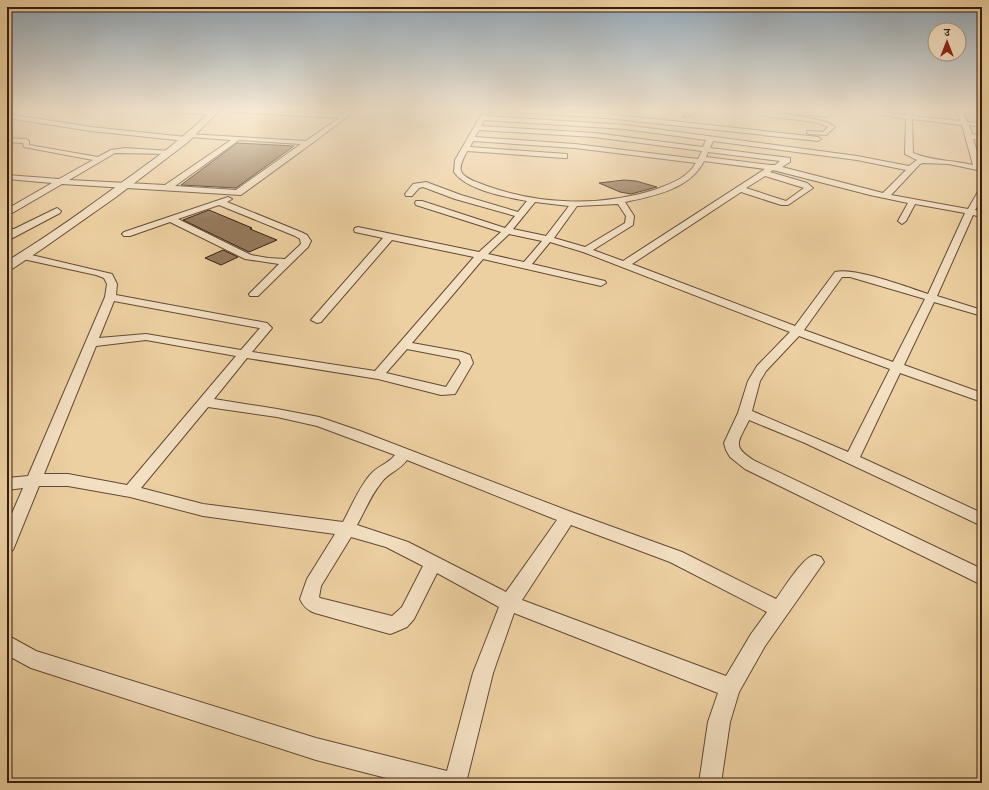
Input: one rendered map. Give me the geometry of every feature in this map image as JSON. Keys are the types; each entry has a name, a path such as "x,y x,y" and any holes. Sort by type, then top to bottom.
{"street":[{"path":"31,147 100,159"},
{"path":"7,266 74,223 176,147"},
{"path":"168,187 225,147"},
{"path":"127,234 220,202 238,193 304,147"},
{"path":"566,147 563,159 466,149 459,160 457,169 459,174 465,179 503,192 534,200 575,203 620,201 639,197 675,184 690,176 701,160 706,149"},
{"path":"584,147 775,168 884,196 982,214"},
{"path":"624,265 764,173 787,160 689,147"},
{"path":"772,147 875,161 911,169"},
{"path":"804,151 809,147"},
{"path":"909,147 909,154 923,160 946,162 980,169"},
{"path":"972,147 980,169"},
{"path":"7,213 108,153 117,150 169,152"},
{"path":"973,152 982,153"},
{"path":"884,196 894,188 917,162 923,160"},
{"path":"740,189 779,203 788,203 809,188 804,185 764,173"},
{"path":"7,177 59,182 168,187 238,193"},
{"path":"409,194 416,186 424,184 458,198 520,215"},
{"path":"851,460 931,298 970,212 982,192"},
{"path":"378,375 480,256 507,231 534,200"},
{"path":"586,250 629,225 631,222 631,217 620,201"},
{"path":"902,221 913,201"},
{"path":"220,202 304,237 306,241 305,245 254,294"},
{"path":"419,203 507,231 548,239 586,250 797,331 982,398"},
{"path":"526,265 575,203"},
{"path":"7,204 17,206"},
{"path":"7,238 12,232 57,211"},
{"path":"170,219 248,257 268,261 287,262"},
{"path":"358,230 526,265 601,283"},
{"path":"317,320 389,237"},
{"path":"7,545 110,297 112,284 108,276 99,272 23,256"},
{"path":"982,313 851,274 839,274 797,331 761,369 754,381 745,412 731,442 731,448 737,457 750,465 982,577"},
{"path":"110,297 263,325 266,328 130,492"},
{"path":"91,343 146,337 378,375 447,392 451,389 467,363 466,358 462,356 404,346"},
{"path":"205,402 277,412 319,422 355,434 568,517 676,557 779,609"},
{"path":"745,412 810,440 982,520"},
{"path":"405,453 395,465 384,470 375,479 347,529 313,584 309,599 315,605 390,624 397,623 404,619 408,613 433,563"},
{"path":"7,484 47,479 68,480 130,492 203,510 347,529 370,534 422,556 509,603 730,688"},
{"path":"455,783 484,673 509,603 568,517"},
{"path":"710,783 719,722 730,688 758,640 805,573 815,562"},
{"path":"7,644 32,659 316,749 450,783"}],"building":[{"path":"232,147 293,147 236,188 181,185"},
{"path":"624,180 636,181 657,187 631,194 620,192 599,183"},
{"path":"209,210 277,240 249,252 183,220"},
{"path":"223,250 238,257 221,265 205,258"}]}
